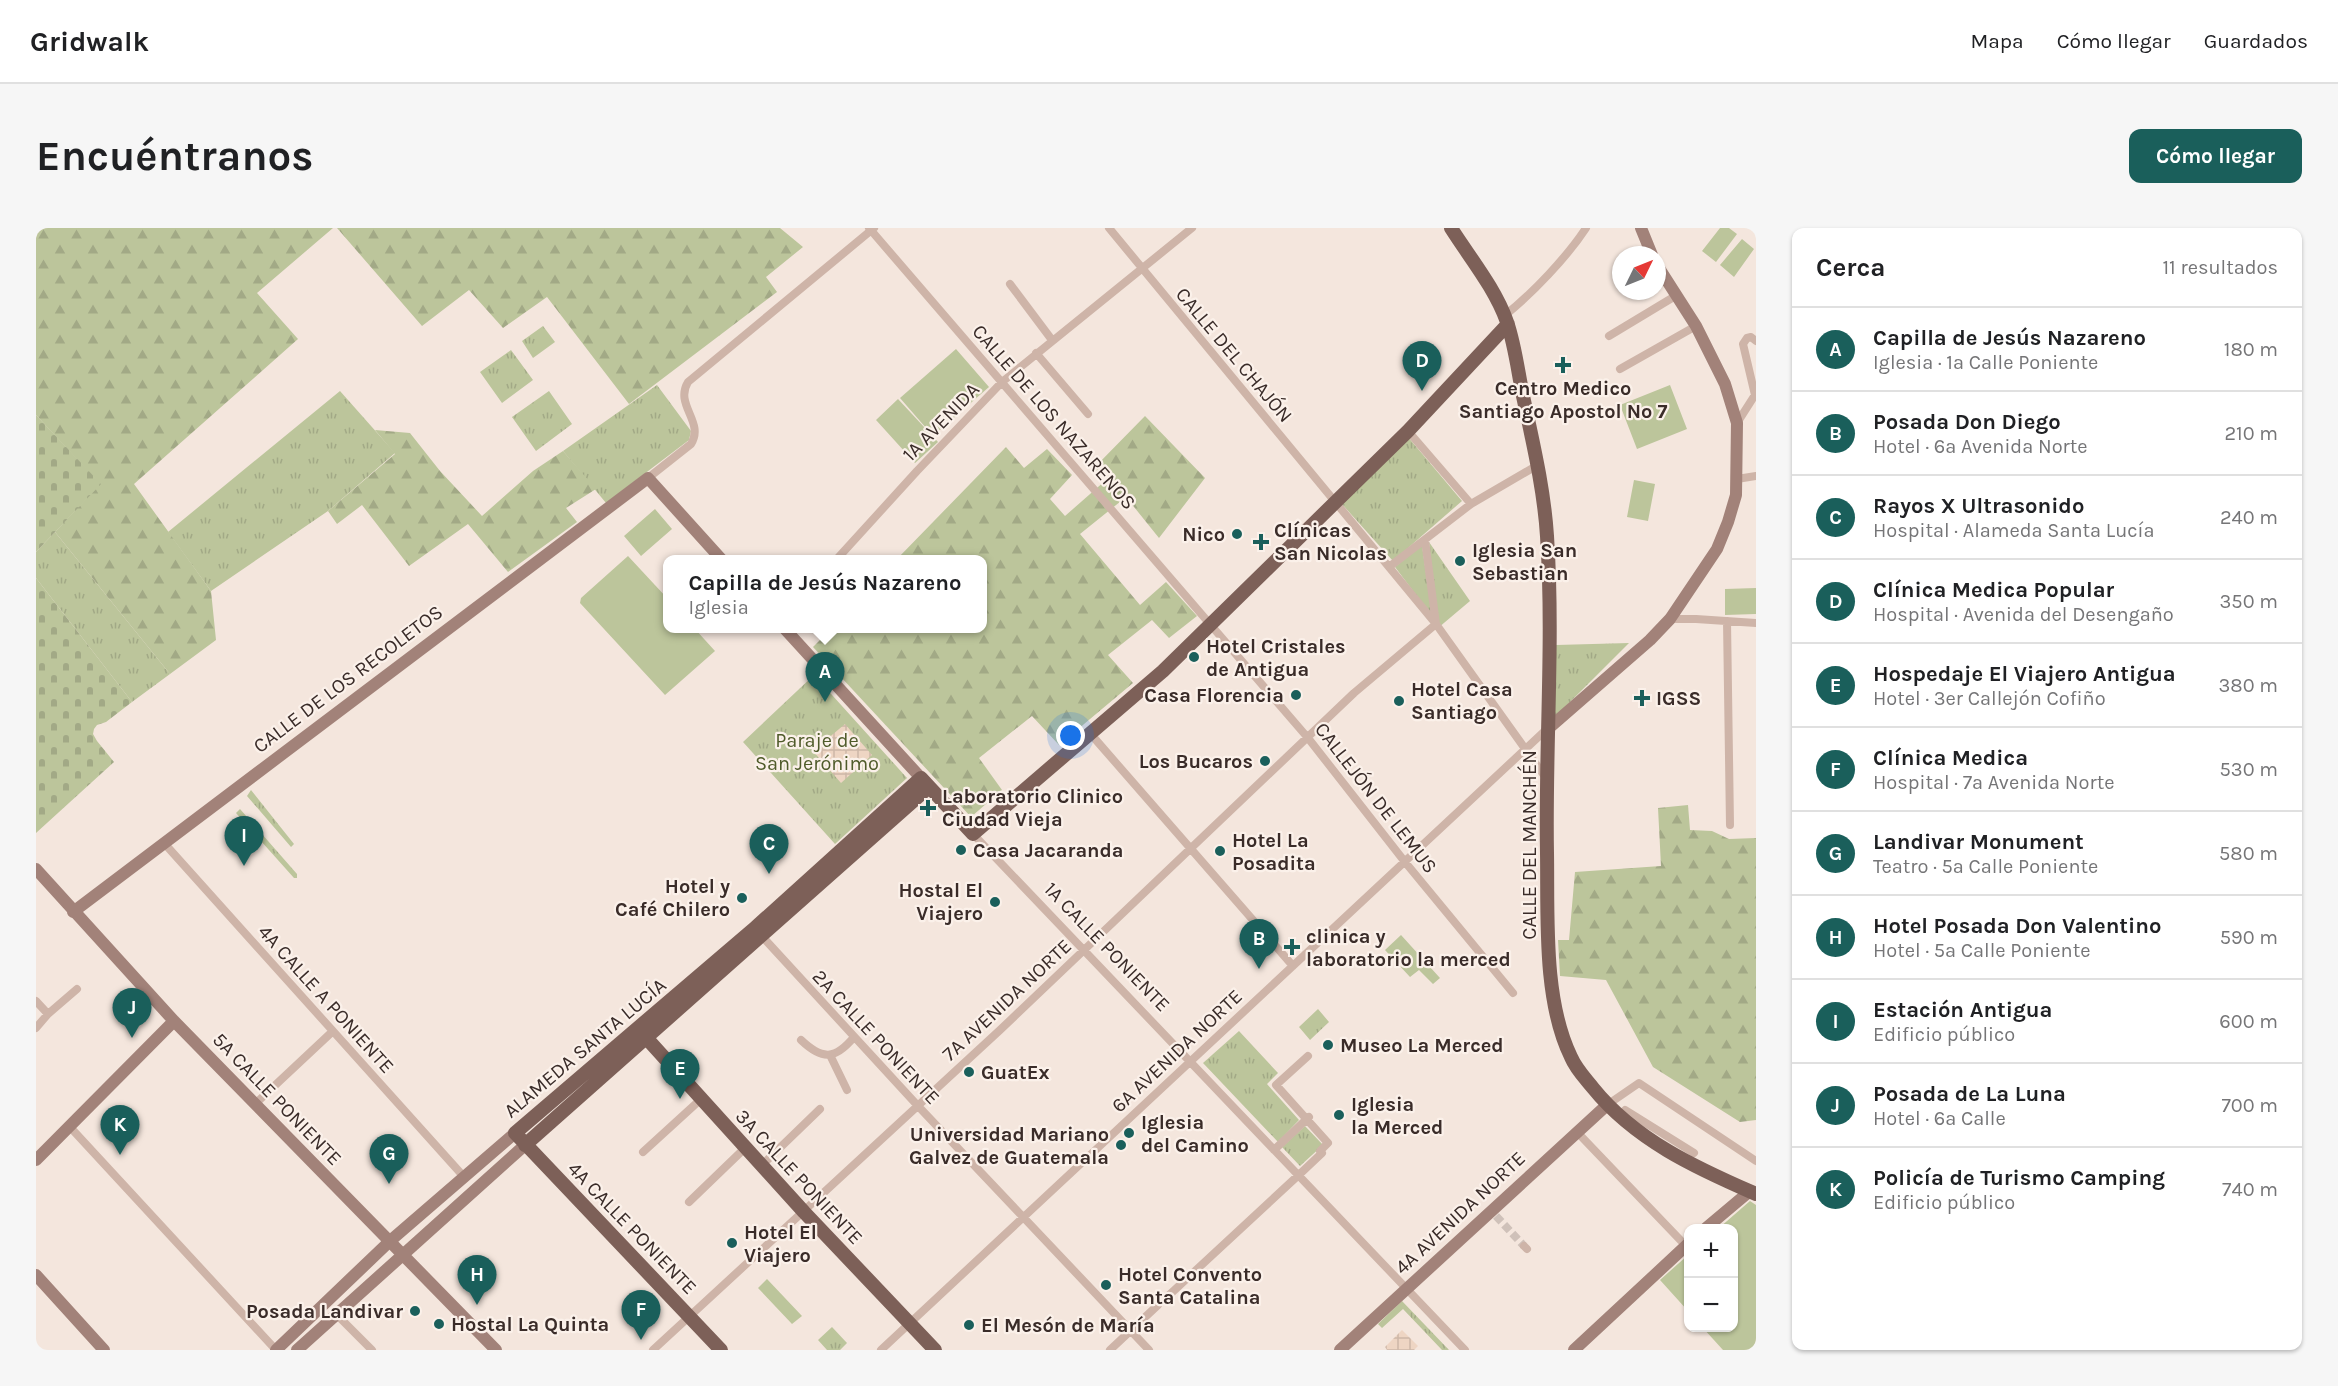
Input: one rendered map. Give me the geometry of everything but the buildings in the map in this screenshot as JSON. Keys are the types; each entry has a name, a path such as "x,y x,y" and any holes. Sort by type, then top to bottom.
{"main road":[{"path":"1451,228 1497,301 1506,320 1538,465 1547,538 1549,728"},
{"path":"973,834 1089,732 1163,671 1212,625 1408,431 1506,320"},
{"name":"CALLE DEL MANCHÉN","path":"1549,728 1546,778 1548,916 1552,993 1558,1025 1571,1059 1622,1114 1663,1148 1698,1167 1754,1190"},
{"name":"1A CALLE PONIENTE","path":"925,783 973,834"},
{"name":"ALAMEDA SANTA LUCÍA","path":"515,1133 642,1033 925,783"},
{"name":"ALAMEDA SANTA LUCÍA","path":"525,1145 642,1033"},
{"name":"3A CALLE PONIENTE","path":"642,1033 761,1166 935,1350"},
{"name":"4A CALLE PONIENTE","path":"515,1133 721,1350"}],"street":[{"name":"CALLE DEL CHAJÓN","path":"1108,228 1436,624 1546,778"},
{"name":"1A AVENIDA","path":"841,555 1002,382 1192,228"},
{"path":"1506,320 1577,242 1586,228"},
{"path":"1641,228 1648,246"},
{"path":"717,555 648,478 691,444 695,437 695,426 683,399 688,382 872,229"},
{"name":"CALLE DE LOS NAZARENOS","path":"872,229 1212,625"},
{"name":"CALLE DEL MANCHÉN","path":"1549,728 1650,640 1670,619 1717,549 1732,508 1737,479 1737,423 1725,384 1696,326 1666,278"},
{"path":"1010,284 1053,340"},
{"path":"1609,336 1677,295"},
{"path":"1620,369 1696,326"},
{"path":"1737,423 1755,395 1743,344 1747,338 1752,337 1756,341"},
{"path":"1036,353 1088,414"},
{"path":"1408,431 1471,504"},
{"path":"1389,567 1471,504 1538,465"},
{"path":"1737,479 1756,476"},
{"name":"CALLE DE LOS RECOLETOS","path":"73,912 648,478"},
{"path":"1425,540 1436,624"},
{"path":"1670,619 1756,623"},
{"path":"1727,621 1730,825"},
{"name":"7A AVENIDA NORTE","path":"654,1350 918,1106 1354,693 1436,624"},
{"name":"CALLEJÓN DE LEMUS","path":"1212,625 1308,738 1405,862 1513,993"},
{"name":"1A CALLE PONIENTE","path":"789,633 925,783"},
{"name":"6A AVENIDA NORTE","path":"881,1350 1549,728"},
{"path":"1089,732 1293,966"},
{"name":"1A CALLE PONIENTE","path":"973,834 1465,1350"},
{"name":"4A CALLE A PONIENTE","path":"164,843 465,1178"},
{"name":"5A CALLE PONIENTE","path":"36,870 174,1021 496,1350"},
{"name":"2A CALLE PONIENTE","path":"759,932 918,1106 1149,1350"},
{"path":"36,1028 48,1014 78,989"},
{"path":"36,1001 48,1014"},
{"path":"36,1160 174,1021"},
{"path":"255,1104 333,1031"},
{"path":"801,1040 819,1055 830,1055 844,1049 854,1037"},
{"path":"830,1055 847,1090"},
{"path":"1167,1297 1322,1153 1320,1151 1328,1143 1276,1085 1308,1056"},
{"path":"1611,1102 1639,1083 1756,1161"},
{"path":"643,1152 700,1100"},
{"name":"4A AVENIDA NORTE","path":"1340,1350 1406,1289 1494,1214 1577,1132 1611,1102"},
{"path":"761,1166 820,1109"},
{"path":"1622,1114 1694,1153"},
{"path":"1274,1150 1308,1118"},
{"path":"70,1126 276,1350"},
{"path":"1577,1132 1684,1242"},
{"name":"ALAMEDA SANTA LUCÍA","path":"276,1350 390,1241 515,1133"},
{"name":"ALAMEDA SANTA LUCÍA","path":"297,1350 335,1313 525,1145"},
{"path":"689,1202 745,1148"},
{"path":"1711,1224 1754,1190"},
{"path":"1574,1350 1684,1248"},
{"path":"36,1275 104,1350"},
{"path":"1110,1350 1158,1305"},
{"path":"335,1313 372,1350"},
{"path":"311,1317 321,1327"}],"green space":[{"path":"36,228 333,228 257,293 298,339 134,484 211,591 216,640 170,674 55,532 100,484 36,415"},
{"path":"337,228 780,228 803,247 766,277 777,292 629,404 547,297 503,328 469,290 422,326"},
{"path":"1720,228 1729,228 1737,234 1716,262 1702,251"},
{"path":"1742,239 1754,249 1734,277 1720,265"},
{"path":"543,326 555,342 533,358 522,341"},
{"path":"956,349 989,387 933,436 900,398"},
{"path":"511,350 533,380 502,403 480,372"},
{"path":"657,385 691,431 689,440 606,503 563,451"},
{"path":"1670,385 1687,429 1637,449 1620,405"},
{"path":"340,391 395,453 328,511 211,591 168,532"},
{"path":"549,391 572,424 536,451 512,417"},
{"path":"898,399 938,442 915,463 876,420"},
{"path":"36,415 101,484 36,552"},
{"path":"1145,416 1205,478 1159,538 1126,497 1080,534 1140,605 1166,582 1197,616 1169,638 1152,620 1108,655 1133,683 1059,745 1032,716 979,758 1002,790 971,817 813,647 827,633 987,633 987,555 901,555 1006,447 1024,468 1047,449 1072,475 1050,499 1065,516 1106,480 1094,468"},
{"path":"375,430 410,433 440,471 482,516 533,471 563,451 596,489 566,508 577,522 508,572 468,524 409,566 362,505 337,524 328,511 395,454"},
{"path":"1408,437 1462,501 1393,561 1341,503"},
{"path":"1634,480 1655,484 1648,521 1627,517"},
{"path":"655,509 672,529 641,556 624,536"},
{"path":"55,532 170,674 132,702 36,578 36,552"},
{"path":"1429,542 1470,601 1438,628"},
{"path":"1422,545 1432,616 1395,567"},
{"path":"628,556 663,594 663,633 699,633 715,651 665,695 580,603 581,598"},
{"path":"36,578 132,702 94,729 93,734 97,741 114,762 36,833"},
{"path":"1756,588 1756,614 1725,615 1725,589"},
{"path":"1629,643 1552,720 1556,645"},
{"name":"Paraje de San Jerónimo","path":"814,675 907,778 835,844 743,742"},
{"path":"251,790 294,844 291,847 247,796"},
{"path":"1688,805 1690,830 1712,831 1729,839 1756,838 1756,1120 1740,1122 1653,1067 1606,980 1560,976 1558,940 1569,940 1575,872 1661,866 1658,808"},
{"path":"240,809 297,874 297,878 294,878 236,813"},
{"path":"1401,935 1440,978 1433,984 1419,970 1410,977 1385,950"},
{"path":"1318,1009 1329,1022 1310,1040 1299,1027"},
{"path":"1239,1031 1278,1073 1267,1084 1299,1120 1278,1142 1203,1063"},
{"path":"1305,1126 1323,1145 1300,1166 1282,1147"},
{"path":"1750,1201 1756,1205 1756,1350 1723,1350 1707,1332 1738,1332 1738,1224 1724,1224"},
{"path":"1684,1259 1684,1307 1660,1280"},
{"path":"767,1279 802,1316 792,1324 758,1288"},
{"path":"1402,1301 1449,1350 1442,1350 1403,1309 1382,1328 1378,1324"},
{"path":"832,1327 847,1343 840,1350 827,1350 818,1340"}],"shaded area":[{"path":"845,724 872,755 841,783 813,751"},
{"path":"1402,1330 1418,1346 1414,1350 1387,1350 1385,1347"}],"tunnel":[{"path":"1496,1216 1524,1246"}],"place":[{"name":"Centro Medico Santiago Apostol No 7","path":"1563,365"},
{"name":"Clínica Medica Popular","path":"1422,391"},
{"name":"Nico","path":"1237,534"},
{"name":"Clínicas San Nicolas","path":"1261,542"},
{"name":"Iglesia San Sebastian","path":"1460,561"},
{"name":"Hotel Cristales de Antigua","path":"1194,657"},
{"name":"Casa Florencia","path":"1296,695"},
{"name":"IGSS","path":"1642,698"},
{"name":"Hotel Casa Santiago","path":"1399,701"},
{"name":"Capilla de Jesús Nazareno","path":"825,702"},
{"name":"Los Bucaros","path":"1265,761"},
{"name":"Laboratorio Clinico Ciudad Vieja","path":"928,808"},
{"name":"Casa Jacaranda","path":"961,850"},
{"name":"Hotel La Posadita","path":"1220,851"},
{"name":"Estación Antigua","path":"244,866"},
{"name":"Rayos X Ultrasonido","path":"769,874"},
{"name":"Hotel y Café Chilero","path":"742,898"},
{"name":"Hostal El Viajero","path":"995,902"},
{"name":"clinica y laboratorio la merced","path":"1292,947"},
{"name":"Posada Don Diego","path":"1259,969"},
{"name":"Posada de La Luna","path":"132,1038"},
{"name":"Museo La Merced","path":"1328,1045"},
{"name":"GuatEx","path":"969,1072"},
{"name":"Hospedaje El Viajero Antigua","path":"680,1099"},
{"name":"Iglesia la Merced","path":"1339,1115"},
{"name":"Iglesia del Camino","path":"1129,1133"},
{"name":"Universidad Mariano Galvez de Guatemala","path":"1121,1145"},
{"name":"Policía de Turismo Camping","path":"120,1155"},
{"name":"Landivar Monument","path":"389,1184"},
{"name":"Hotel El Viajero","path":"732,1243"},
{"name":"Hotel Convento Santa Catalina","path":"1106,1285"},
{"name":"Hotel Posada Don Valentino","path":"477,1305"},
{"name":"Posada Landivar","path":"415,1311"},
{"name":"Hostal La Quinta","path":"439,1324"},
{"name":"El Mesón de María","path":"969,1325"},
{"name":"Clínica Medica","path":"641,1340"}]}
